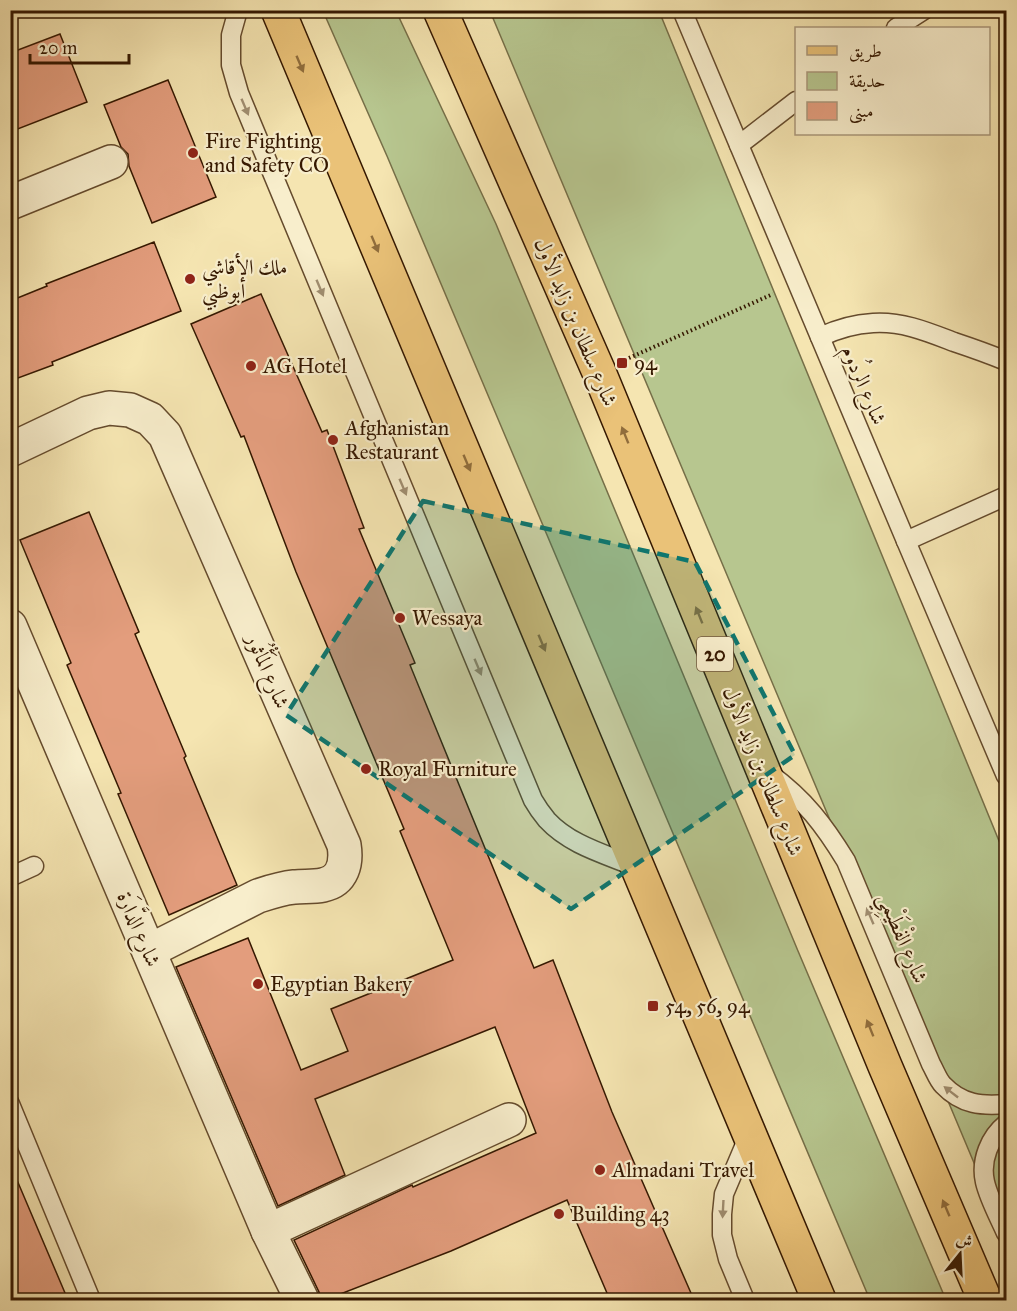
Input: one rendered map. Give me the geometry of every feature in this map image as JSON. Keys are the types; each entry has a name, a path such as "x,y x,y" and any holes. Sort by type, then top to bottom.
{"main road":[{"path":"278,10 819,1300"},
{"name":"شارع سلطان بن زايد الأول","path":"440,10 599,372 885,1066 985,1300"}],"street":[{"path":"10,203 111,162"},
{"name":"شارع المَأْثُور","path":"10,450 88,413 108,408 130,410 150,419 165,435 344,845 346,857 343,869 336,879 326,884 276,890 258,896 148,951"},
{"name":"شارع الدَّارَة","path":"10,626 268,1231 302,1300"},
{"path":"268,1231 509,1120"}],"lane":[{"path":"238,10 231,35 231,65 239,93 533,800 546,819 563,834 636,867"},
{"name":"شارع الردُوم","path":"682,10 1006,776"},
{"path":"898,27 924,10"},
{"path":"739,146 795,102"},
{"path":"820,337 856,324 899,324 921,329 1006,361"},
{"path":"906,541 1006,496"},
{"name":"شارع الفْطَيْمِي","path":"762,767 787,786 809,808 828,832 846,861 931,1064 942,1085 961,1099 983,1105 1006,1104"},
{"path":"10,877 34,866"},
{"path":"10,1104 92,1300"},
{"path":"1006,1124 989,1145 984,1163 984,1181 1006,1233"},
{"path":"745,1300 728,1259 722,1235 722,1214 724,1194 749,1135"}],"path":[{"path":"599,372 797,283"}],"highlighted area":[{"path":"423,501 695,562 795,755 571,909 286,715"}],"green space":[{"path":"323,11 396,11 496,224 798,951 946,1300 870,1300 387,156"},
{"path":"490,11 659,11 1006,858 1006,1239"}],"building":[{"path":"60,34 87,102 10,132 10,53"},
{"path":"168,80 216,197 152,223 129,166 128,154 121,147 104,105"},
{"path":"154,242 181,311 10,381 10,301 47,286 46,284"},
{"path":"261,294 322,432 327,430 364,528 359,529 415,663 410,665 534,968 553,960 612,1112 694,1300 610,1300 567,1200 451,1251 321,1300 294,1240 412,1185 413,1187 536,1133 495,1027 315,1099 345,1175 278,1206 176,967 248,938 301,1070 348,1051 331,1009 453,960 400,831 404,829 296,572 244,436 241,437 191,324"},
{"path":"89,512 139,632 135,634 186,756 184,758 237,885 169,915 118,794 121,793 67,665 71,663 20,540"},
{"path":"11,1166 68,1300 10,1300"}],"place":[{"name":"Fire Fighting and Safety CO","path":"193,153"},
{"name":"ملك الأقاشي أبوظبي","path":"190,279"},
{"name":"94","path":"622,363"},
{"name":"AG Hotel","path":"251,366"},
{"name":"Afghanistan Restaurant","path":"333,440"},
{"name":"Wessaya","path":"400,618"},
{"name":"Royal Furniture","path":"366,769"},
{"name":"Egyptian Bakery","path":"258,984"},
{"name":"54, 56, 94","path":"653,1006"},
{"name":"Almadani Travel","path":"600,1170"},
{"name":"Building 43","path":"559,1214"}]}
